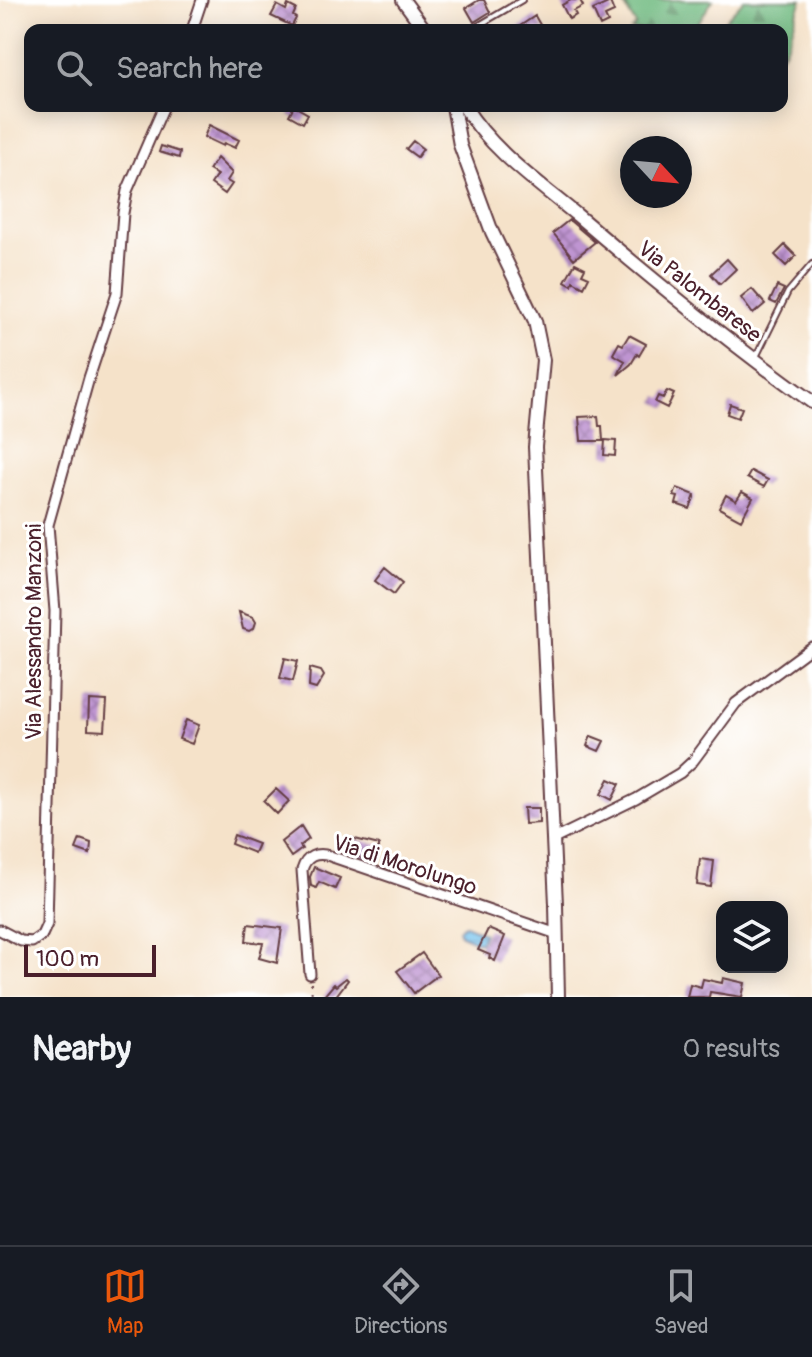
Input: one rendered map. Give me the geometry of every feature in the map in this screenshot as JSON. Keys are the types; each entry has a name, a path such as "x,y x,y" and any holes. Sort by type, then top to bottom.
{"street":[{"path":"194,24 202,0"},
{"path":"403,0 421,24"},
{"name":"Via Alessandro Manzoni","path":"0,930 21,941 32,942 42,935 47,924 55,611 48,525 118,288 127,191 161,112"},
{"path":"454,112 460,145 492,232 532,315 543,360 535,447 554,839 558,997"},
{"name":"Via Palombarese","path":"468,112 485,135 513,163 629,260 812,402"},
{"path":"554,839 636,799 680,773 693,761 736,703 812,647"},
{"name":"Via di Morolungo","path":"310,974 302,870 309,858 318,854 557,934"}],"lane":[{"path":"481,24 522,0"},
{"path":"755,359 788,292 812,264"}],"path":[{"path":"310,974 312,997"}],"green space":[{"path":"621,0 713,0 697,24 635,24"},
{"path":"744,0 802,0 788,44 788,24 722,24"}],"water":[{"path":"465,925 484,933 480,943 461,935 459,929"}],"building":[{"path":"484,0 490,12 474,22 466,8"},
{"path":"571,0 580,0 583,6 574,11 576,15 569,19 562,5"},
{"path":"610,2 614,12 605,16 608,22 599,24 593,10"},
{"path":"277,5 286,10 288,5 296,9 293,24 271,16"},
{"path":"535,16 540,24 523,24"},
{"path":"291,112 308,114 303,123 289,115"},
{"path":"209,125 239,140 235,148 204,137"},
{"path":"413,141 423,149 417,157 406,149"},
{"path":"161,146 180,152 179,158 159,152"},
{"path":"217,158 232,173 227,181 232,184 225,194 211,184 217,175 209,170"},
{"path":"569,220 595,242 574,259 553,233"},
{"path":"785,245 796,256 786,266 775,255"},
{"path":"727,259 736,269 720,284 711,274"},
{"path":"575,263 585,268 582,274 589,277 584,287 573,281 572,285 565,281"},
{"path":"777,286 784,289 776,304 770,301"},
{"path":"752,289 765,304 753,314 741,298"},
{"path":"629,335 646,344 639,356 637,354 618,375 625,361 613,354 619,343 623,345"},
{"path":"667,391 674,394 667,408 655,402 658,396 663,398"},
{"path":"730,404 742,408 738,418 727,414"},
{"path":"598,416 603,441 581,441 579,417"},
{"path":"605,440 616,441 615,456 604,455"},
{"path":"751,471 768,480 764,487 747,478"},
{"path":"677,488 695,495 690,509 676,504 678,497 674,496"},
{"path":"742,492 753,498 741,520 719,508 726,495 736,501"},
{"path":"385,567 403,582 394,594 375,580"},
{"path":"239,612 253,617 256,622 254,628 249,631 243,629"},
{"path":"285,658 298,661 293,681 280,678"},
{"path":"310,668 321,671 324,676 316,689 309,687"},
{"path":"89,700 107,701 105,731 88,730"},
{"path":"186,720 199,725 192,744 179,739"},
{"path":"591,736 604,741 599,751 587,746"},
{"path":"609,779 620,784 612,800 601,794"},
{"path":"276,789 289,801 277,814 264,801"},
{"path":"524,808 539,808 539,823 525,824"},
{"path":"301,826 309,839 291,857 281,842"},
{"path":"234,835 258,844 254,853 231,844"},
{"path":"351,838 379,845 375,860 369,861 347,852"},
{"path":"80,839 91,843 90,854 76,849"},
{"path":"700,859 714,861 711,887 697,885"},
{"path":"314,867 340,878 335,889 319,882 316,888 311,886"},
{"path":"248,924 282,928 277,963 259,958 263,943 246,941"},
{"path":"488,929 505,936 495,961 478,950"},
{"path":"422,953 438,975 414,993 397,971"},
{"path":"346,978 348,980 335,997 323,997 334,984 336,986"},
{"path":"723,978 745,983 742,997 710,992 709,997 687,997 690,984 701,987 703,979 722,983"}]}
